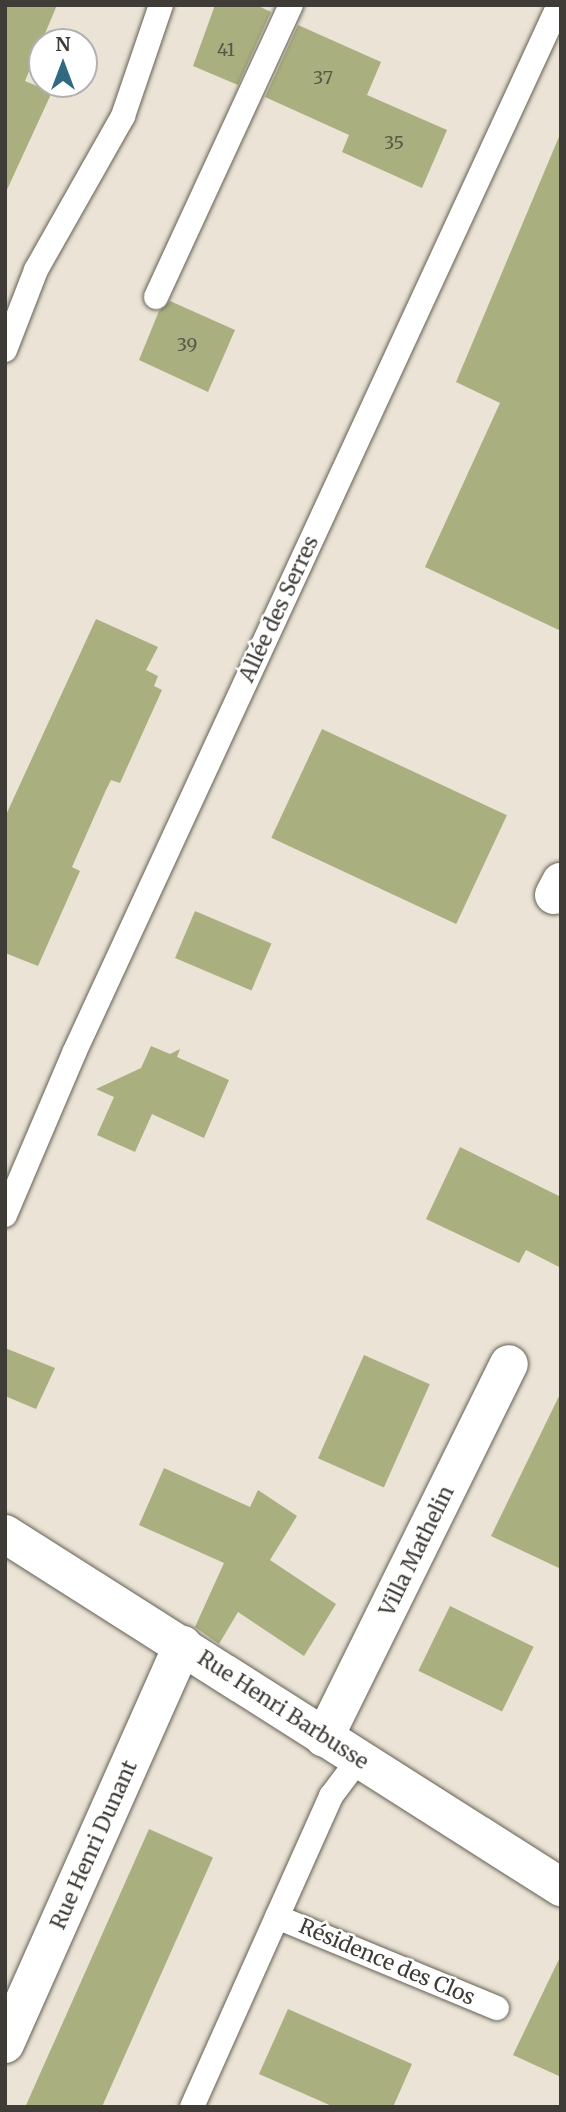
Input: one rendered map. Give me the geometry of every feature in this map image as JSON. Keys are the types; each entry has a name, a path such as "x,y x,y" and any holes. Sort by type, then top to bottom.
{"street":[{"name":"Villa Mathelin","path":"324,1738 509,1364"},
{"name":"Rue Henri Barbusse","path":"5,1534 561,1887"},
{"name":"Rue Henri Dunant","path":"5,2044 183,1645"}],"lane":[{"path":"5,350 36,270 123,116 161,5"},
{"path":"156,297 291,5"},
{"name":"Allée des Serres","path":"5,1215 74,1054 559,5"},
{"path":"192,2107 331,1796 359,1759"},
{"name":"Résidence des Clos","path":"277,1917 497,2008"}],"building":[{"path":"5,5 57,5 47,28 28,28 28,74 25,81 28,82 28,98 49,98 5,194"},
{"path":"215,5 256,5 271,12 238,85 193,66"},
{"path":"298,25 381,62 367,95 447,130 422,188 342,152 349,135 265,97"},
{"path":"561,132 561,631 425,567 500,403 456,382"},
{"path":"170,301 235,330 208,392 139,360 159,311"},
{"path":"96,619 158,647 146,670 158,676 154,686 162,690 120,783 111,780 106,790 72,867 80,871 38,966 5,953 5,817"},
{"path":"322,729 507,815 456,924 271,838"},
{"path":"195,911 271,943 251,990 175,958"},
{"path":"151,1046 170,1054 180,1049 177,1057 229,1080 204,1138 152,1114 135,1152 97,1135 114,1097 96,1089 141,1068"},
{"path":"460,1147 561,1197 561,1268 526,1250 519,1263 426,1219"},
{"path":"5,1348 55,1368 36,1409 5,1396"},
{"path":"364,1355 430,1384 384,1488 318,1458"},
{"path":"561,1392 561,1569 491,1536"},
{"path":"164,1468 250,1507 258,1490 297,1516 270,1560 336,1604 304,1656 238,1612 219,1644 195,1627 224,1563 139,1525"},
{"path":"450,1606 534,1647 502,1711 418,1671"},
{"path":"149,1829 213,1857 102,2107 26,2106"},
{"path":"561,1955 561,2077 513,2055"},
{"path":"288,2009 412,2064 393,2107 334,2107 259,2074"}]}
